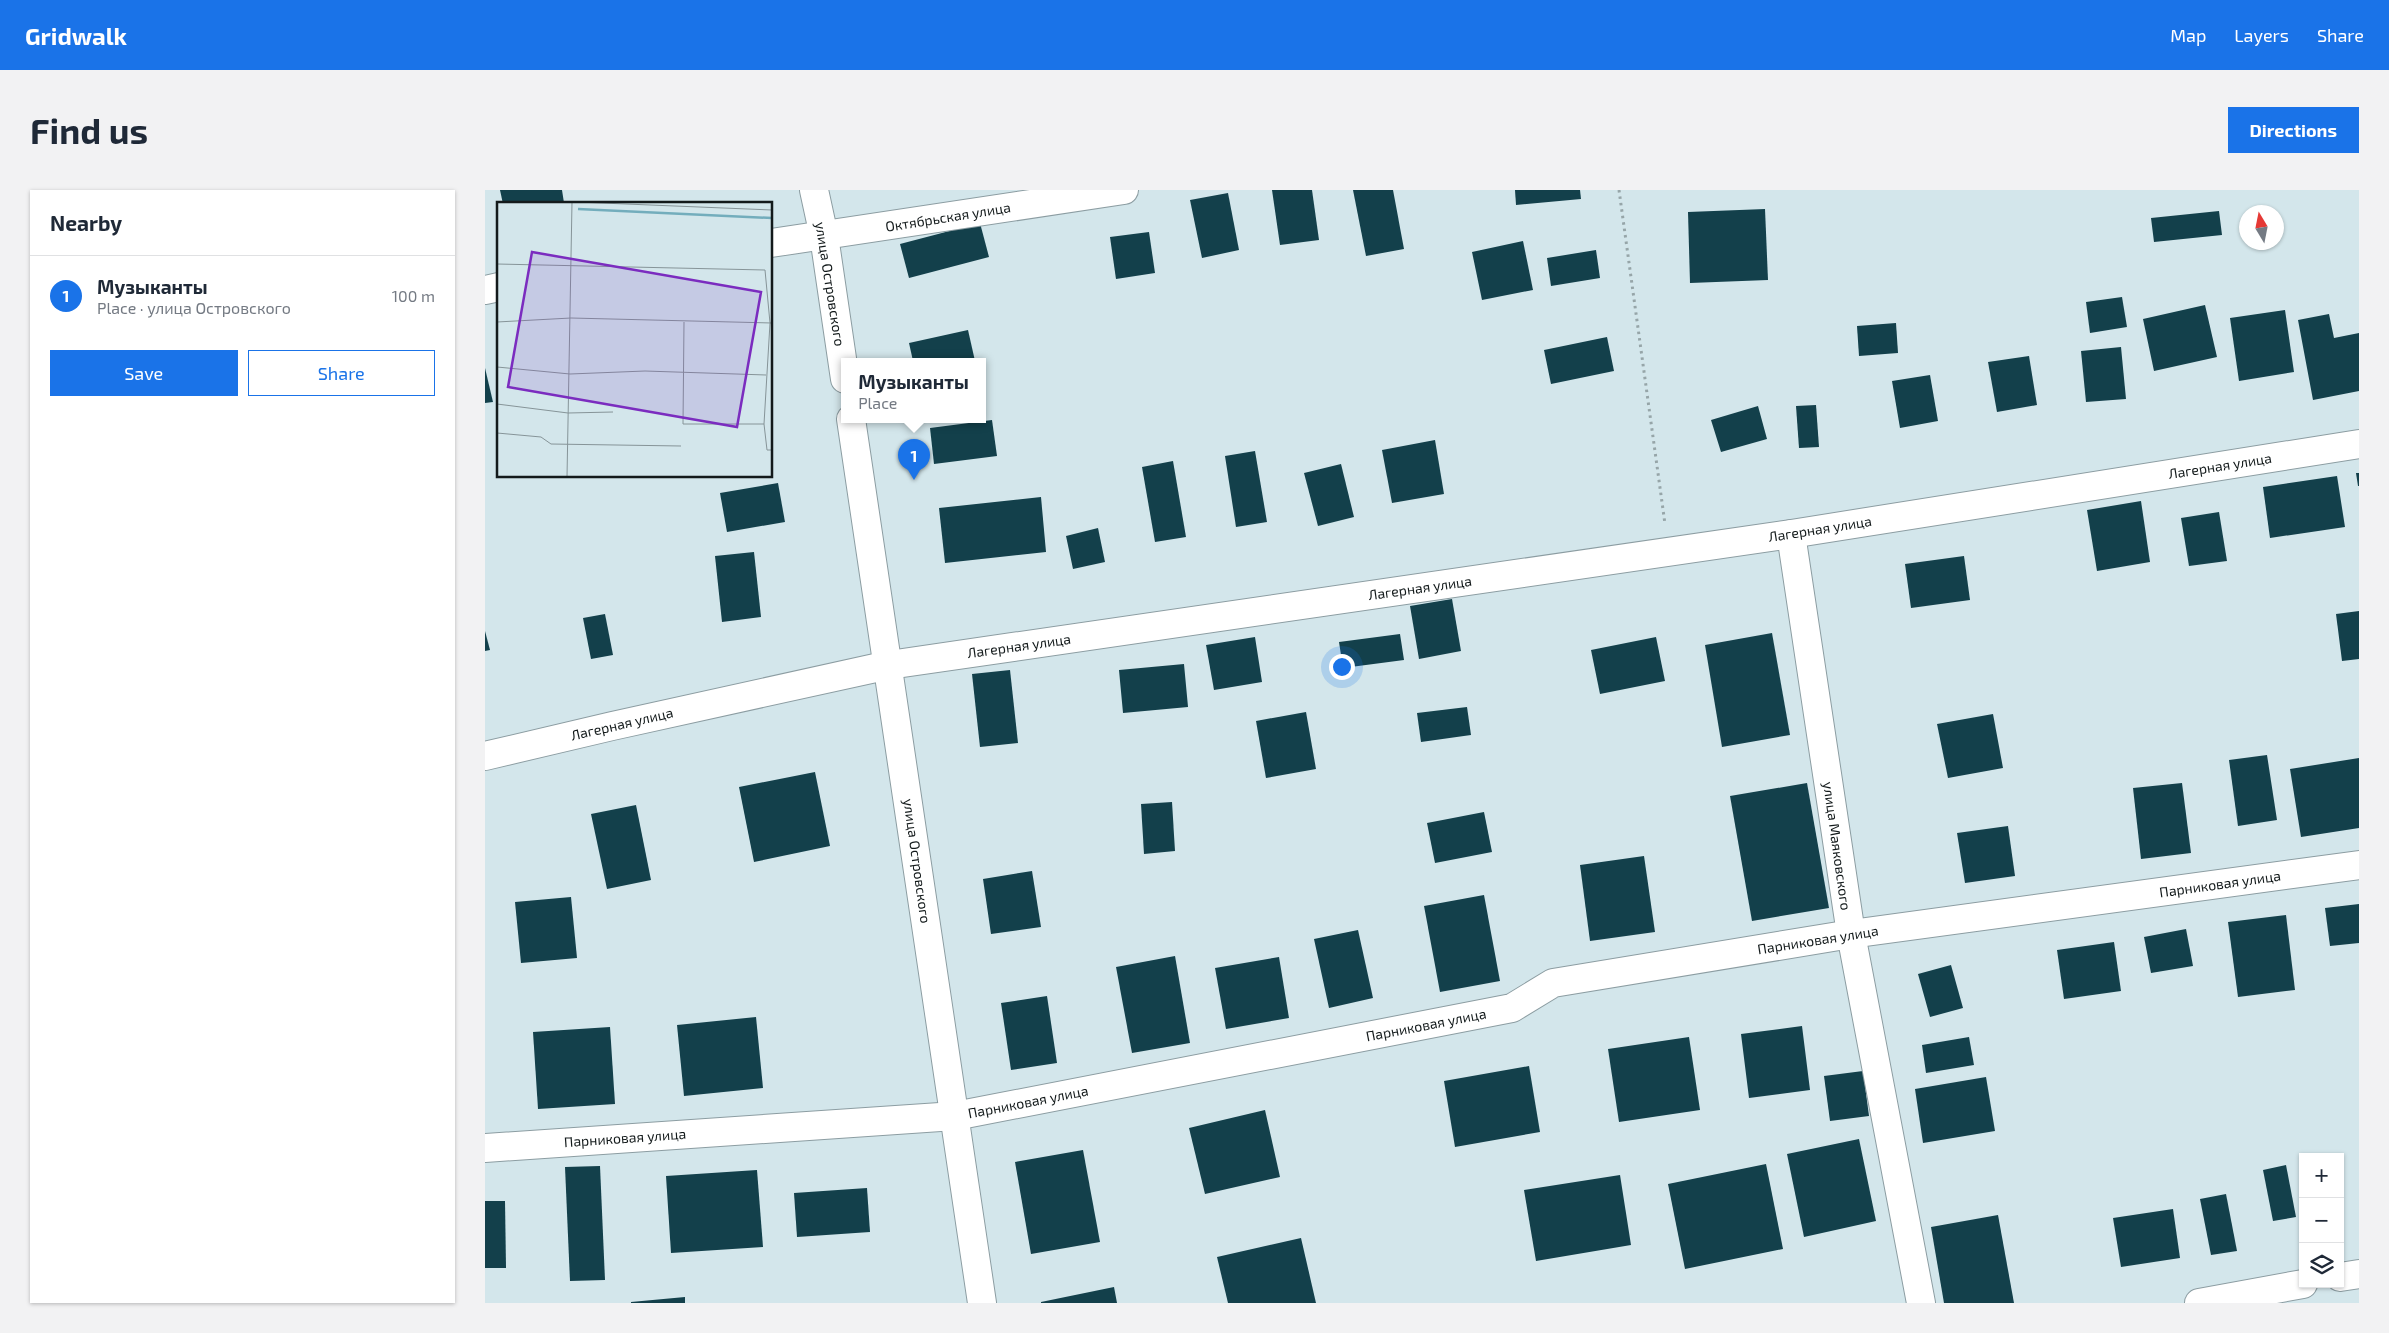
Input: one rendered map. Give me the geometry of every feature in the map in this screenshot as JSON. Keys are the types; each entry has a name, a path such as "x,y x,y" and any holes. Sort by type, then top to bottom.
{"street":[{"name":"улица Островского","path":"814,190 824,236 842,358"},
{"name":"Октябрьская улица","path":"773,243 1125,190"},
{"name":"улица Островского","path":"852,423 889,665 982,1303"},
{"name":"Лагерная улица","path":"485,756 889,665 1791,534 2359,444"},
{"name":"улица Маяковского","path":"1791,534 1851,934 1921,1303"},
{"name":"Парниковая улица","path":"485,1148 955,1116 1512,1008 1553,983 1851,934 2359,865"},
{"path":"2344,1276 2359,1274"},
{"path":"2199,1303 2299,1285"}],"path":[{"path":"1619,190 1669,552"}],"building":[{"path":"500,190 562,190 564,202 503,202"},
{"path":"1272,190 1312,190 1319,240 1280,245"},
{"path":"1353,190 1393,190 1404,249 1366,256"},
{"path":"1515,190 1580,190 1581,199 1516,205"},
{"path":"1228,193 1239,250 1202,258 1190,200"},
{"path":"1765,209 1768,280 1690,283 1688,212"},
{"path":"2219,211 2222,235 2154,242 2151,218"},
{"path":"980,223 989,257 909,278 900,244"},
{"path":"1149,232 1155,273 1116,279 1110,237"},
{"path":"1523,241 1533,290 1482,300 1472,252"},
{"path":"1596,250 1600,278 1551,286 1547,258"},
{"path":"2122,297 2127,327 2090,333 2086,302"},
{"path":"2205,305 2217,357 2154,371 2143,319"},
{"path":"2285,310 2294,372 2239,381 2230,318"},
{"path":"2329,314 2334,338 2359,333 2359,391 2313,400 2298,320"},
{"path":"1896,323 1898,353 1859,356 1857,326"},
{"path":"968,330 974,358 912,358 909,343"},
{"path":"1607,337 1614,371 1551,384 1544,350"},
{"path":"2121,347 2126,399 2086,402 2081,351"},
{"path":"2029,356 2037,405 1997,412 1988,362"},
{"path":"485,368 493,402 485,403"},
{"path":"1930,375 1938,421 1900,428 1892,381"},
{"path":"1816,405 1819,447 1799,448 1796,406"},
{"path":"1758,406 1767,439 1721,452 1711,420"},
{"path":"992,420 997,456 934,464 930,428 969,423 986,423 986,421"},
{"path":"1435,440 1444,494 1392,503 1382,450"},
{"path":"1255,451 1267,522 1236,527 1225,456"},
{"path":"1173,461 1186,537 1155,542 1142,467"},
{"path":"1341,464 1354,517 1318,526 1304,473"},
{"path":"2356,473 2359,473 2359,486 2358,486"},
{"path":"2337,476 2345,527 2270,538 2263,487"},
{"path":"778,483 785,522 727,532 720,493"},
{"path":"1041,497 1046,552 945,563 939,508"},
{"path":"2141,501 2150,562 2097,571 2087,510"},
{"path":"2219,512 2227,561 2189,566 2181,518"},
{"path":"1098,528 1105,562 1073,569 1066,536"},
{"path":"754,552 761,617 722,622 715,556"},
{"path":"1964,556 1970,600 1911,608 1905,564"},
{"path":"1452,599 1461,651 1419,659 1410,606"},
{"path":"2359,611 2359,659 2342,661 2336,614"},
{"path":"605,614 613,655 591,659 583,618"},
{"path":"485,631 490,650 485,651"},
{"path":"1772,633 1790,735 1722,747 1705,645"},
{"path":"1400,634 1404,660 1343,668 1339,642"},
{"path":"1255,637 1262,682 1214,690 1206,645"},
{"path":"1656,637 1665,681 1600,694 1591,650"},
{"path":"1184,664 1188,707 1123,713 1119,670"},
{"path":"1010,670 1018,743 980,747 972,674"},
{"path":"1467,707 1471,735 1421,742 1417,713"},
{"path":"1306,712 1316,769 1266,778 1256,721"},
{"path":"1993,714 2003,768 1948,778 1937,724"},
{"path":"2267,755 2277,820 2238,826 2229,760"},
{"path":"2359,758 2359,828 2301,837 2290,769"},
{"path":"815,772 830,846 754,862 739,787"},
{"path":"1807,783 1829,908 1752,921 1730,796"},
{"path":"2182,783 2191,853 2141,859 2133,788"},
{"path":"1172,802 1175,851 1144,854 1141,804"},
{"path":"636,805 651,880 607,889 591,814"},
{"path":"1484,812 1492,852 1435,863 1427,823"},
{"path":"2008,826 2015,876 1965,883 1957,833"},
{"path":"1644,856 1655,932 1590,941 1580,865"},
{"path":"1032,871 1041,927 991,934 983,879"},
{"path":"1484,895 1500,981 1440,992 1424,906"},
{"path":"571,897 577,958 521,963 515,902"},
{"path":"2359,904 2359,943 2330,946 2325,908"},
{"path":"2286,915 2295,990 2238,997 2228,922"},
{"path":"2186,929 2193,966 2151,973 2144,937"},
{"path":"1358,930 1373,998 1329,1008 1314,939"},
{"path":"2114,942 2121,991 2064,999 2057,950"},
{"path":"1175,956 1190,1043 1132,1053 1116,967"},
{"path":"1279,957 1289,1018 1226,1029 1215,968"},
{"path":"1951,965 1963,1008 1930,1017 1918,974"},
{"path":"1047,996 1057,1063 1011,1070 1001,1003"},
{"path":"756,1017 763,1088 684,1096 677,1025"},
{"path":"1802,1026 1810,1090 1749,1098 1741,1034"},
{"path":"610,1027 615,1104 538,1109 533,1032"},
{"path":"1689,1037 1700,1110 1619,1122 1608,1049"},
{"path":"1969,1037 1974,1065 1926,1073 1922,1045"},
{"path":"1529,1066 1540,1132 1455,1147 1444,1081"},
{"path":"1863,1071 1869,1116 1830,1121 1824,1076"},
{"path":"1986,1077 1995,1131 1923,1143 1915,1089"},
{"path":"1265,1110 1280,1177 1205,1194 1189,1128"},
{"path":"1859,1139 1876,1221 1804,1237 1787,1154"},
{"path":"1083,1150 1100,1242 1031,1254 1015,1162"},
{"path":"1766,1164 1783,1249 1685,1269 1668,1184"},
{"path":"2286,1165 2296,1217 2273,1221 2263,1170"},
{"path":"600,1166 605,1280 570,1281 565,1167"},
{"path":"757,1170 763,1247 671,1253 666,1176"},
{"path":"1620,1175 1631,1245 1536,1261 1524,1190"},
{"path":"867,1188 870,1232 797,1237 794,1193"},
{"path":"2226,1194 2237,1251 2211,1255 2200,1199"},
{"path":"485,1201 505,1201 506,1268 485,1268"},
{"path":"2173,1209 2180,1258 2121,1267 2113,1218"},
{"path":"1998,1215 2014,1303 1944,1303 1931,1227"},
{"path":"1301,1238 1316,1303 1228,1303 1217,1257"},
{"path":"1114,1287 1117,1303 1041,1303 1041,1302"},
{"path":"685,1297 685,1303 631,1303 631,1302"}],"place":[{"name":"Музыканты","path":"914,480"}]}
